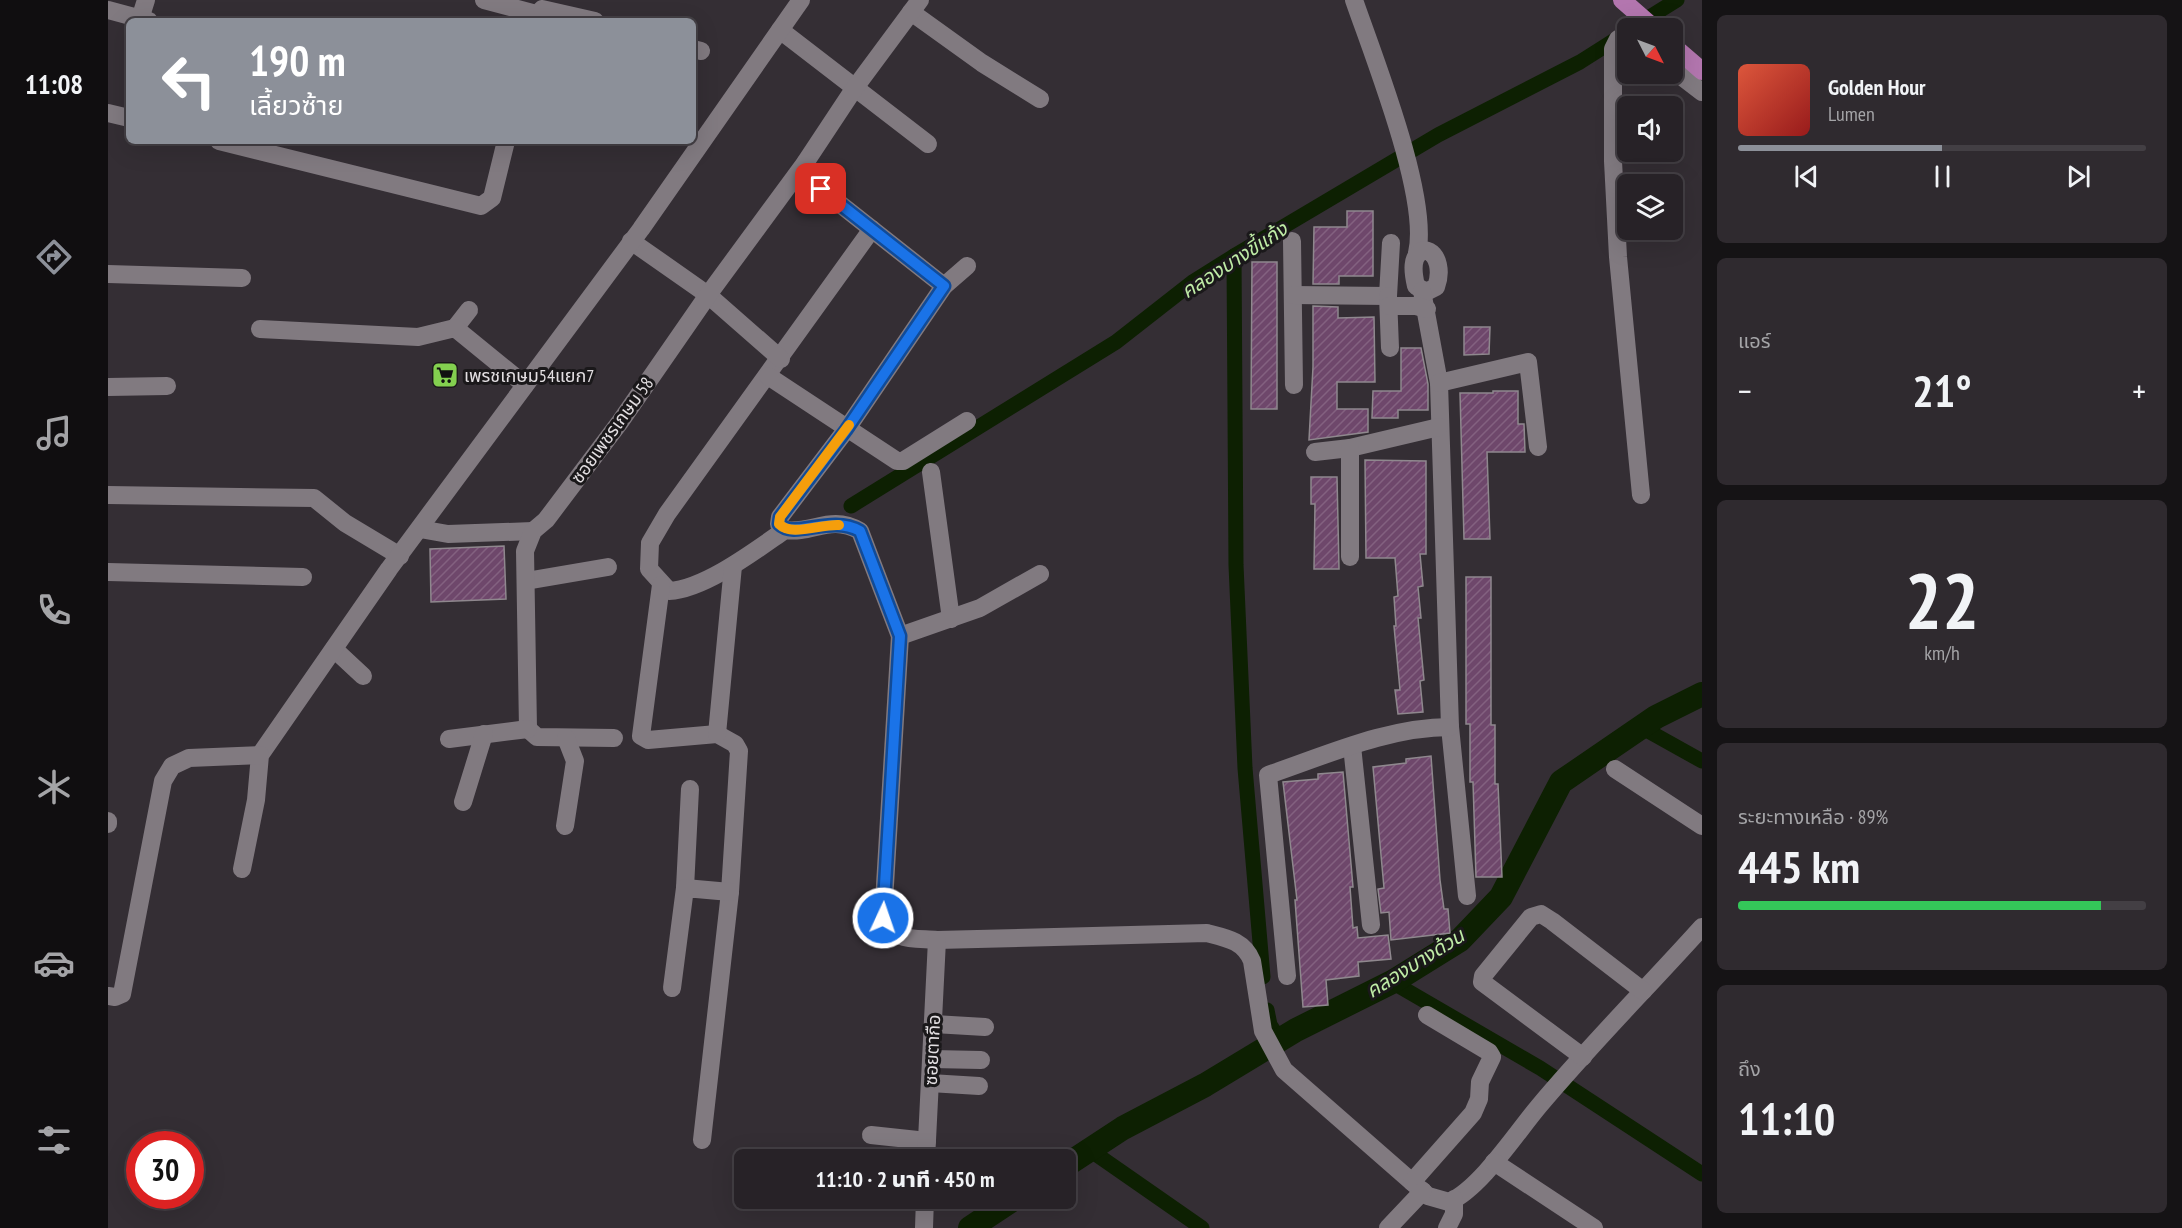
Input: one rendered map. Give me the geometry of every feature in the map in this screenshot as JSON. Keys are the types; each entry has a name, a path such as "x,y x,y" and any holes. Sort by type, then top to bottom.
{"main road":[{"path":"1622,0 1643,18"},
{"path":"1683,55 1702,71"}],"street":[{"path":"144,18 146,0"},
{"path":"484,0 579,18"},
{"path":"242,869 256,800 260,754 400,555 631,241 801,0"},
{"path":"1354,0 1394,120 1413,189 1423,247 1414,260 1414,282 1427,299 1439,382 1450,727 1467,896"},
{"path":"916,6 982,63 1040,99"},
{"name":"ซอยเพชรเกษม 58","path":"528,729 525,551 533,531 546,520 620,422 708,295 805,163 854,89 916,6"},
{"path":"108,10 137,18"},
{"path":"780,30 928,144"},
{"path":"1617,41 1613,49 1613,161 1618,257 1641,495"},
{"path":"1683,77 1702,92"},
{"path":"108,113 126,117"},
{"path":"231,144 481,206 492,198 505,144"},
{"path":"805,163 821,189 944,286"},
{"path":"785,530 733,566 680,591 669,591 661,585 650,569 650,543 667,514 781,359 872,229"},
{"path":"631,241 708,295 781,359"},
{"path":"1292,241 1293,386"},
{"path":"1390,348 1388,301 1391,243"},
{"path":"966,266 944,286 846,430 780,517 779,524 785,530 793,531 830,524 849,525 860,531 900,636 883,918 887,928 897,937 937,940 1207,933 1228,938 1248,951 1252,961 1263,1031 1284,1070 1417,1186 1442,1200 1454,1199 1494,1162 1539,1105 1582,1057 1643,991 1699,937"},
{"path":"108,274 242,278"},
{"path":"1293,295 1388,301 1416,306 1427,299"},
{"path":"260,329 418,337 455,328 469,310"},
{"path":"455,328 525,385"},
{"path":"1439,382 1528,362 1538,447"},
{"path":"768,376 846,430 897,461 903,461 967,421"},
{"path":"108,387 167,386"},
{"path":"1315,452 1350,447 1439,426"},
{"path":"1350,447 1350,557"},
{"path":"932,472 951,619"},
{"path":"108,495 314,498 345,523 400,555"},
{"path":"420,529 448,534 533,531"},
{"path":"717,734 733,566"},
{"path":"526,581 608,567"},
{"path":"108,572 303,578"},
{"path":"900,636 980,608 1040,574"},
{"path":"661,585 642,736 648,741 717,734 735,744 739,751 730,892 702,1140"},
{"path":"334,649 363,676"},
{"path":"1287,976 1268,775 1352,746 1421,727 1450,727"},
{"path":"449,739 528,729 537,737 614,738"},
{"path":"463,802 484,734"},
{"path":"565,826 575,761 566,738"},
{"path":"1352,746 1371,925"},
{"path":"108,996 123,994 156,808 168,771 179,761 189,758 260,754"},
{"path":"1615,769 1702,826"},
{"path":"672,988 685,888 690,789"},
{"path":"685,888 730,892"},
{"path":"1582,1057 1482,982 1483,976 1531,917 1541,914 1552,921 1643,991"},
{"name":"ซอยตากือ","path":"927,1149 937,940"},
{"path":"1388,1228 1473,1113 1479,1099 1480,1082 1492,1057 1489,1052 1427,1015"},
{"path":"934,1024 985,1027"},
{"path":"932,1059 981,1060"},
{"path":"930,1083 979,1086"},
{"path":"871,1135 927,1141"},
{"path":"1494,1162 1594,1228"},
{"path":"1450,1227 1454,1214 1454,1199"},
{"path":"924,1228 925,1209"}],"building":[{"path":"1347,211 1373,211 1373,276 1339,276 1339,284 1313,284 1314,227 1347,227"},
{"path":"1252,262 1277,262 1277,409 1251,409"},
{"path":"1313,306 1338,307 1338,318 1374,317 1375,382 1337,382 1337,409 1368,409 1368,432 1309,440 1313,367"},
{"path":"1464,327 1490,327 1489,354 1464,355"},
{"path":"1401,348 1421,348 1428,384 1428,410 1398,410 1398,418 1372,418 1373,391 1401,391"},
{"path":"1493,391 1518,391 1518,424 1524,424 1525,452 1487,452 1490,539 1464,539 1460,393 1493,393"},
{"path":"1365,460 1426,461 1426,554 1420,554 1423,586 1418,587 1421,618 1418,618 1424,680 1420,681 1423,712 1398,714 1395,690 1400,690 1394,626 1396,626 1394,597 1398,596 1395,558 1366,558"},
{"path":"1311,477 1337,477 1339,569 1314,569 1315,504 1311,504"},
{"path":"504,546 506,599 431,602 430,549"},
{"path":"1466,577 1491,577 1491,725 1495,725 1495,784 1498,784 1502,877 1476,877 1473,782 1470,782 1470,724 1466,724"},
{"path":"1431,756 1440,880 1444,909 1448,909 1450,933 1391,940 1389,912 1381,913 1378,889 1384,888 1373,767 1406,763 1406,759"},
{"path":"1343,772 1353,887 1350,887 1353,928 1357,927 1358,938 1388,935 1391,959 1358,962 1359,976 1326,980 1328,1005 1303,1007 1295,900 1297,900 1283,782 1318,779 1318,774"}],"waterway":[{"name":"คลองบางขี้แก้ง","path":"1648,18 1677,0"},
{"name":"คลองบางขี้แก้ง","path":"851,506 1116,342 1194,281 1234,256 1438,135 1580,62 1617,39"},
{"path":"1234,256 1236,565 1245,768 1263,977"},
{"name":"คลองบางด้วน","path":"1076,1159 1123,1128 1205,1085 1296,1030 1394,981 1460,940 1501,897 1561,782 1656,717 1702,694"},
{"path":"1641,727 1702,761"},
{"path":"1392,982 1540,1068 1702,1174"},
{"path":"1267,1010 1270,1025 1280,1040"},
{"path":"1090,1150 1202,1228"},
{"name":"คลองบางด้วน","path":"970,1228 998,1209"}],"slow traffic":[{"path":"839,525 821,524 793,531 785,530 779,524 780,517 849,425"}],"place":[{"name":"เพรชเกษม54แยก7","path":"445,375"}],"route":[{"path":"821,189 944,286 846,430 780,517 779,524 785,530 793,531 821,524 849,525 860,531 867,542 874,572 900,636 883,918"}]}
